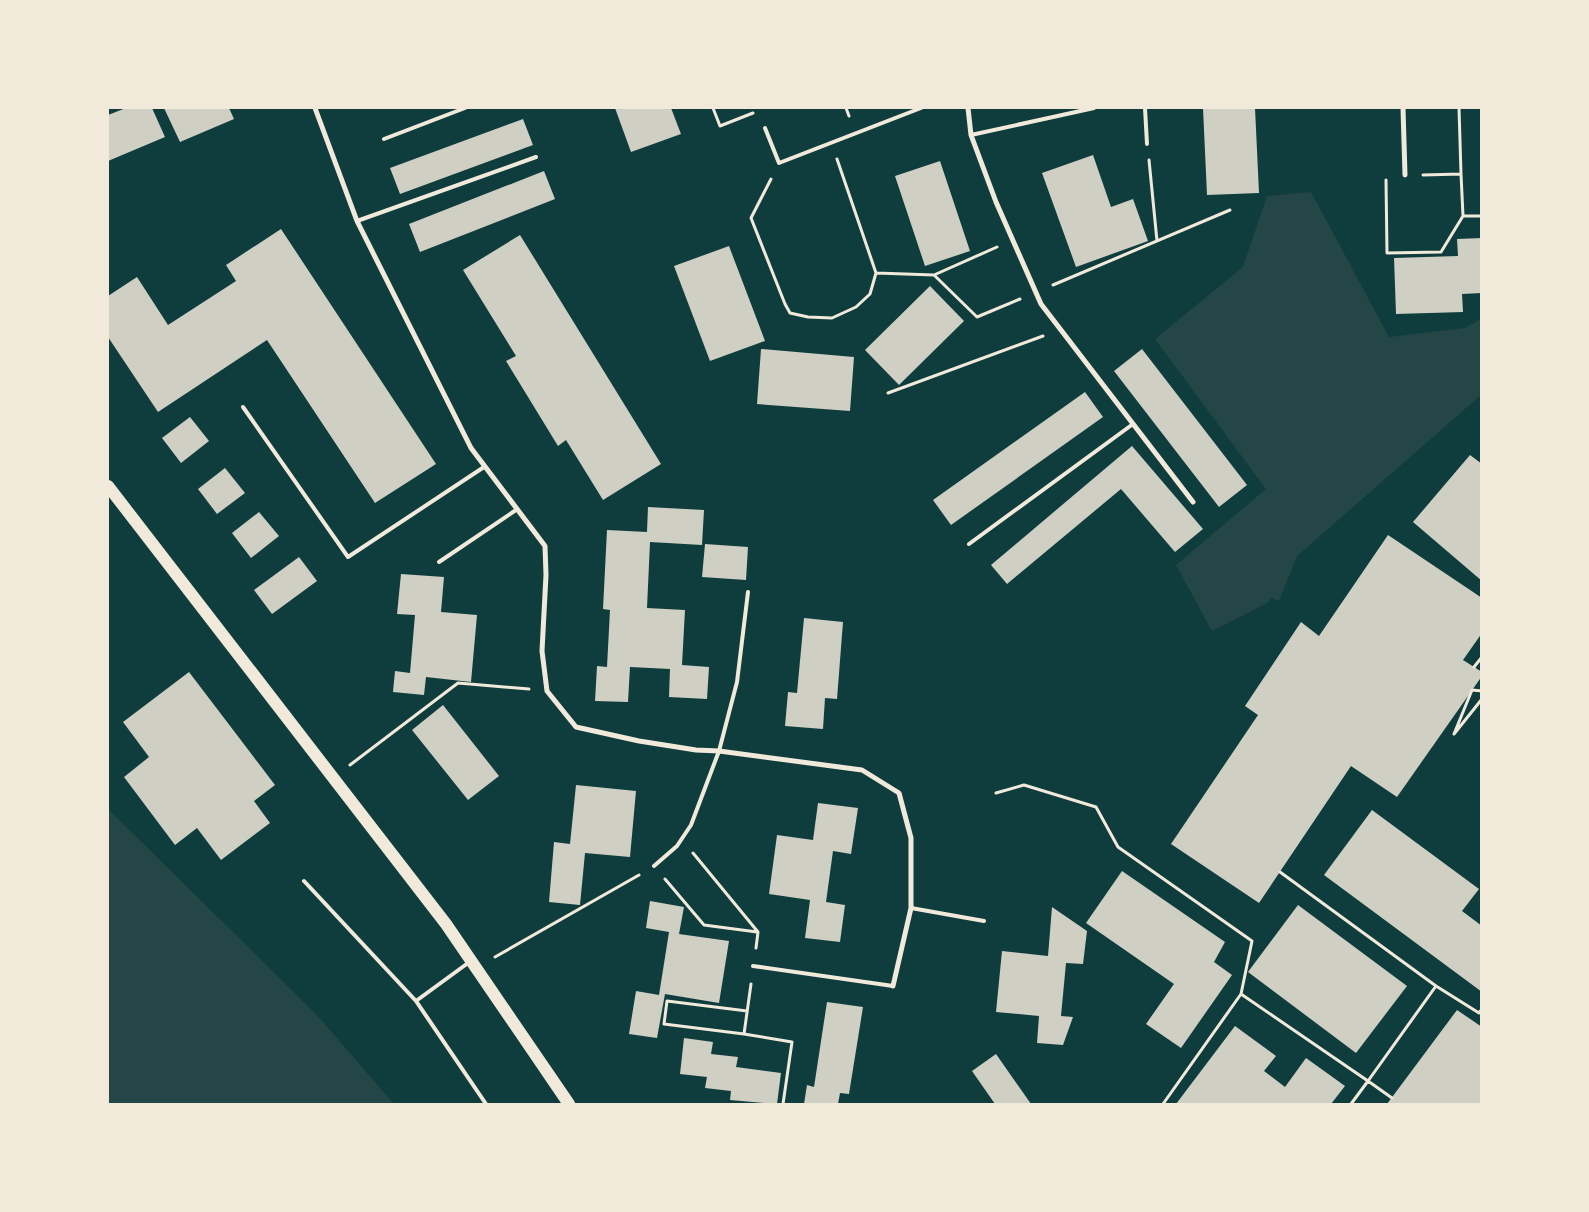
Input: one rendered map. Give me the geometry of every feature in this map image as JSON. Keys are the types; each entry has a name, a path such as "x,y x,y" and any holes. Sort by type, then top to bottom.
{"main road":[{"path":"108,486 446,924 569,1104"}],"street":[{"path":"315,108 358,221 471,448 545,546 546,575 542,651 547,691 576,727 639,741 696,750 719,751 862,770 899,793 911,838 911,908 893,986"},
{"path":"968,108 971,134 1013,240 1041,304 1193,502"},
{"path":"1403,108 1405,175"}],"lane":[{"path":"384,139 465,108"},
{"path":"765,128 779,164 921,108"},
{"path":"971,134 1094,108"},
{"path":"1145,108 1147,144"},
{"path":"358,221 536,157"},
{"path":"243,407 348,557 484,467"},
{"path":"969,544 1133,424"},
{"path":"438,562 516,510"},
{"path":"654,866 676,846 691,825 719,751 737,682 748,592"},
{"path":"304,882 416,1001 486,1104"},
{"path":"911,908 984,921"},
{"path":"416,1001 474,964"},
{"path":"753,966 893,986"}],"path":[{"path":"712,108 720,126 758,111 765,128"},
{"path":"1459,108 1461,174 1462,216 1441,252 1387,253 1386,175 1461,174"},
{"path":"779,164 752,218 790,313 808,317 832,318 856,306 870,294 876,273 832,144"},
{"path":"1147,144 1157,241"},
{"path":"934,274 977,317 1230,210"},
{"path":"1462,216 1482,216"},
{"path":"876,273 934,274 1013,240"},
{"path":"888,393 1060,329"},
{"path":"1474,667 1482,657"},
{"path":"333,778 458,683 547,691"},
{"path":"1482,691 1472,690 1454,734 1482,699"},
{"path":"996,793 1024,785 1096,807 1118,847 1252,941 1241,994 1163,1104"},
{"path":"474,964 654,866 704,925 758,932"},
{"path":"1280,872 1436,986 1480,1014 1482,1009"},
{"path":"1351,1104 1436,986"},
{"path":"1241,994 1392,1098"},
{"path":"744,1034 664,1024 667,1001 747,1011"}],"shaded area":[{"path":"1311,192 1389,337 1465,328 1481,319 1481,395 1297,556 1279,601 1271,598 1267,603 1212,631 1176,565 1266,489 1155,339 1243,267 1267,196"},
{"path":"108,809 316,1014 394,1104 108,1104"}],"building":[{"path":"126,108 152,108 165,137 108,161 108,115"},
{"path":"164,108 229,108 234,119 180,142"},
{"path":"615,108 671,108 681,134 631,152"},
{"path":"1203,108 1255,108 1259,193 1207,195"},
{"path":"523,119 533,145 400,194 390,168"},
{"path":"1093,155 1111,207 1133,199 1148,241 1076,267 1042,173"},
{"path":"940,161 970,251 925,266 895,176"},
{"path":"544,171 555,199 420,252 409,224"},
{"path":"281,229 436,464 375,503 267,340 158,412 108,337 108,296 137,277 168,325 236,281 226,265"},
{"path":"520,235 661,464 603,500 566,440 558,446 506,361 516,356 463,270"},
{"path":"1482,238 1482,293 1462,294 1463,312 1396,314 1394,258 1458,256 1457,239"},
{"path":"729,246 765,341 710,361 674,266"},
{"path":"930,286 964,321 899,385 865,350"},
{"path":"761,349 854,357 850,411 757,404"},
{"path":"1142,349 1247,485 1219,507 1114,371"},
{"path":"1085,392 1103,417 951,525 933,500"},
{"path":"190,417 209,441 181,463 162,438"},
{"path":"1132,446 1203,529 1175,552 1121,489 1007,584 991,565"},
{"path":"1470,455 1482,464 1482,581 1413,522"},
{"path":"225,468 245,493 217,514 198,489"},
{"path":"648,507 704,510 702,545 650,542 647,608 685,610 682,665 709,667 707,699 669,697 670,669 630,667 628,702 595,701 597,666 607,667 610,610 603,609 607,530 647,532"},
{"path":"259,512 279,536 251,558 232,533"},
{"path":"1388,535 1482,598 1482,633 1463,660 1482,672 1482,676 1397,797 1351,766 1259,903 1171,844 1258,715 1245,706 1301,622 1319,636"},
{"path":"705,544 748,547 746,580 702,577"},
{"path":"299,557 317,581 272,614 254,590"},
{"path":"401,574 444,577 441,612 477,615 471,682 426,677 424,695 393,692 395,671 410,673 415,615 397,614"},
{"path":"804,618 843,622 837,699 825,698 823,729 785,726 788,692 797,693"},
{"path":"189,672 275,785 254,801 270,823 221,860 197,828 175,845 124,777 149,757 123,722"},
{"path":"443,705 499,776 468,800 412,730"},
{"path":"576,785 636,791 630,857 585,853 580,905 549,902 554,842 570,844"},
{"path":"818,803 858,808 851,854 833,851 826,902 845,905 840,942 805,938 810,900 769,894 777,835 813,840"},
{"path":"1372,810 1479,889 1462,911 1482,926 1482,992 1324,875"},
{"path":"1122,871 1225,942 1214,962 1232,975 1181,1048 1146,1024 1174,984 1086,923"},
{"path":"650,901 684,907 679,934 729,941 719,1003 665,994 657,1038 629,1034 636,991 659,995 669,932 646,928"},
{"path":"1298,905 1407,986 1356,1053 1248,972"},
{"path":"1052,907 1087,931 1083,964 1066,963 1061,1016 1073,1017 1063,1045 1037,1043 1039,1016 996,1012 1002,951 1048,956"},
{"path":"827,1002 863,1007 849,1094 840,1093 838,1104 804,1104 807,1085 814,1087"},
{"path":"1457,1010 1482,1027 1482,1104 1387,1104"},
{"path":"1235,1026 1276,1056 1264,1071 1285,1087 1306,1058 1345,1086 1331,1104 1176,1104"},
{"path":"684,1038 713,1042 711,1054 738,1057 736,1067 781,1073 777,1104 730,1100 731,1091 705,1088 707,1077 680,1074"},
{"path":"996,1054 1031,1104 995,1104 972,1071"}]}
